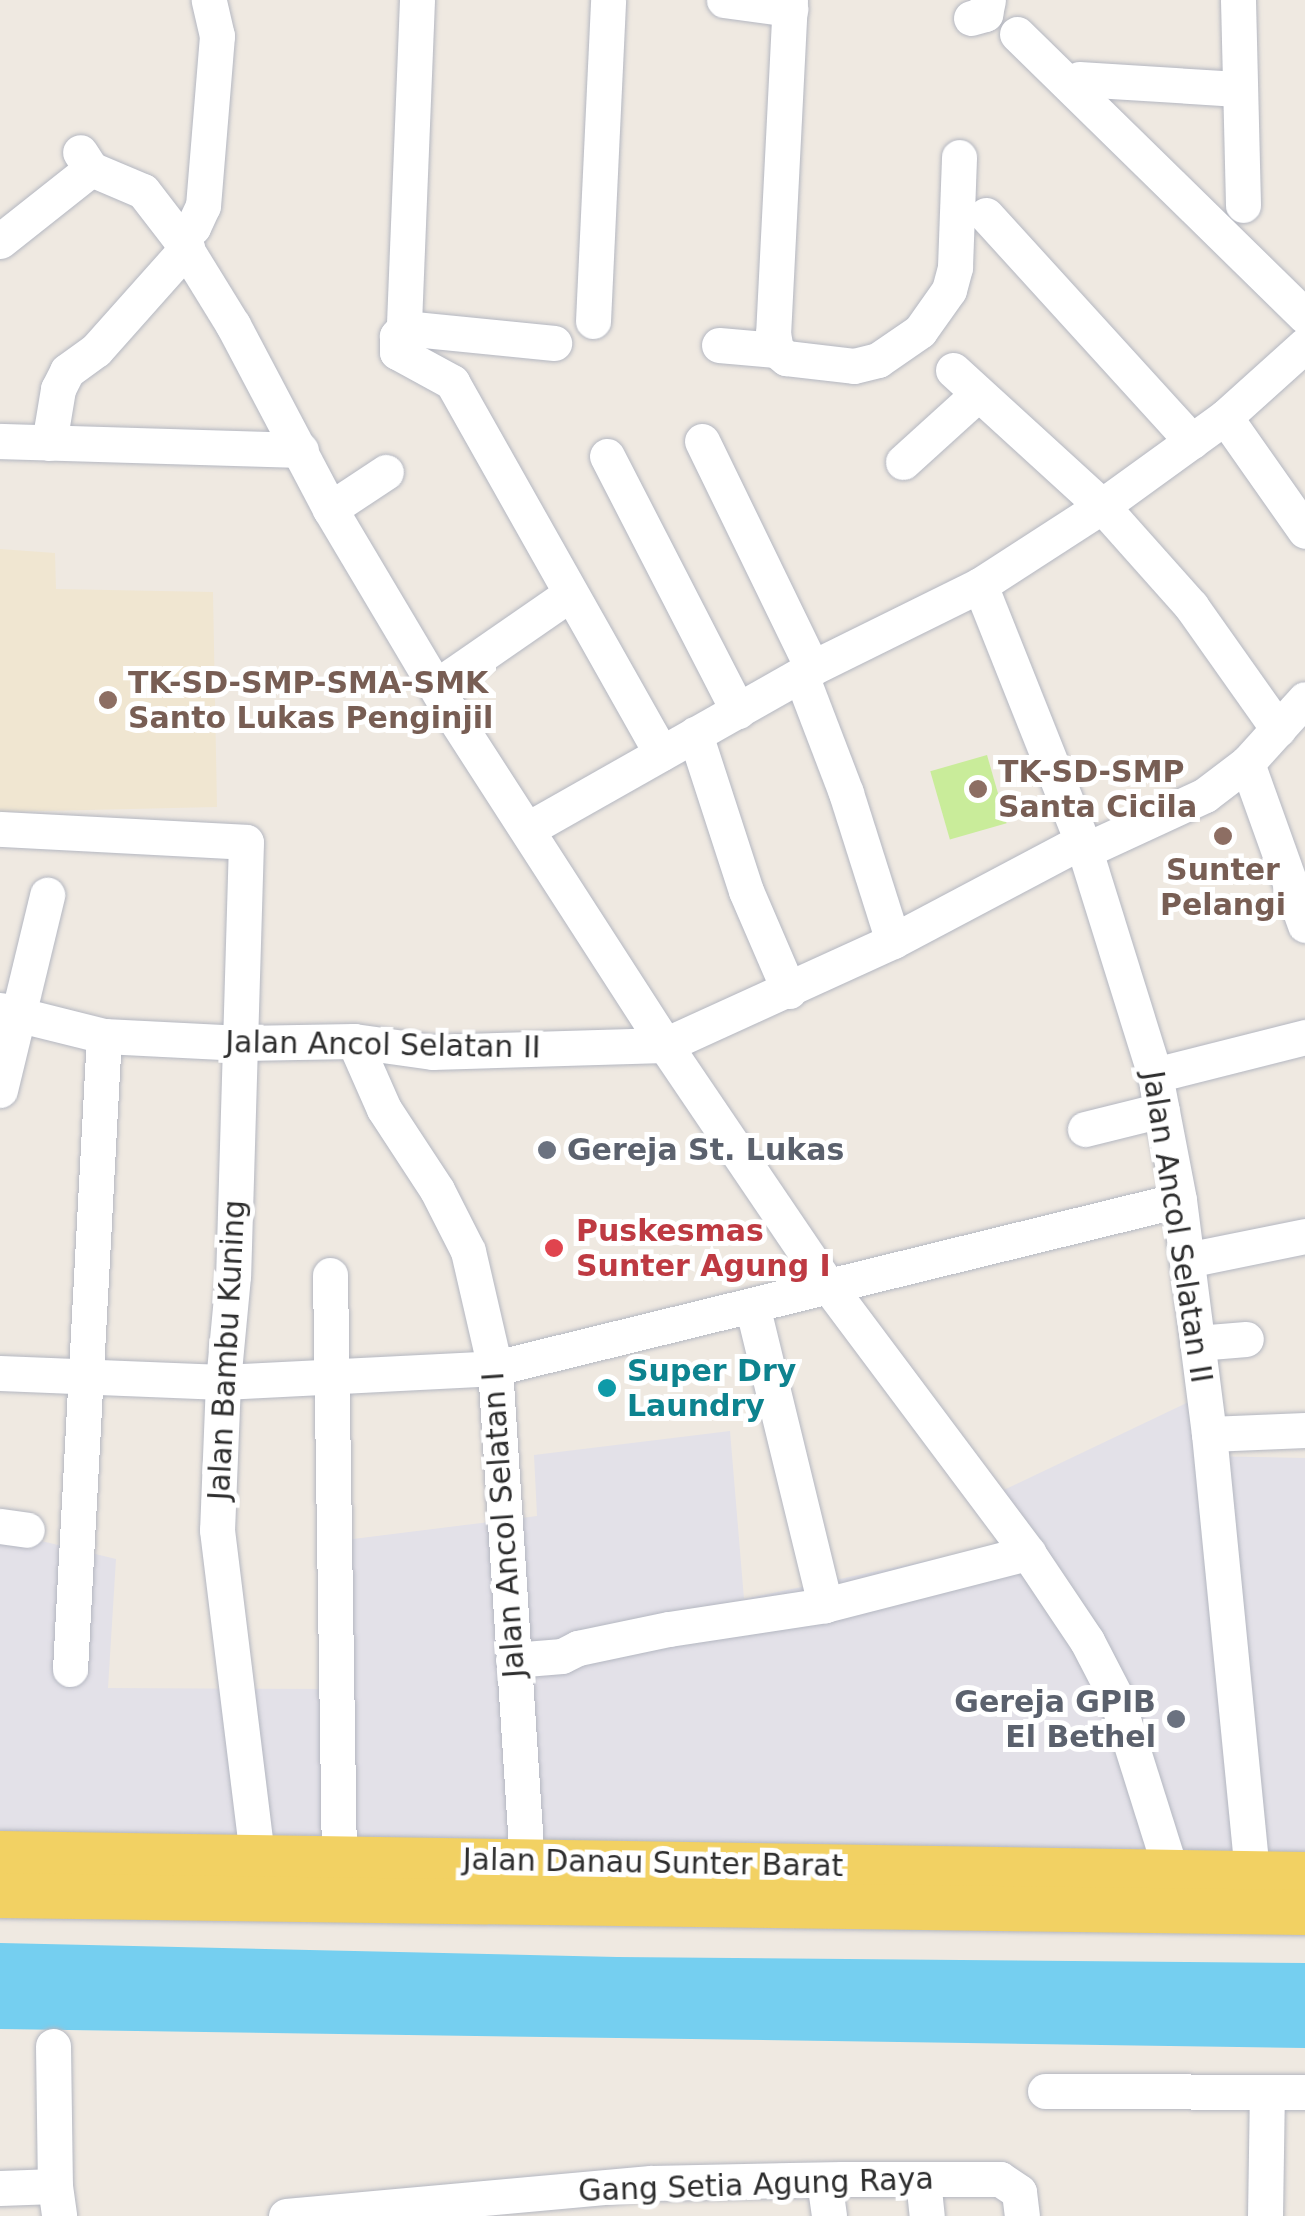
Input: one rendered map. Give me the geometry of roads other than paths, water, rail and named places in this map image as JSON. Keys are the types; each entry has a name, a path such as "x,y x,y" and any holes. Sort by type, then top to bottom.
{"main road":[{"name":"Jalan Danau Sunter Barat","path":"0,1853 527,1860 718,1882 1305,1912"},
{"name":"Jalan Danau Sunter Barat","path":"0,1895 1172,1871 1305,1874"}],"street":[{"path":"49,443 58,389 67,371 96,350 187,238 203,206 217,36 208,0"},
{"path":"417,0 404,328 397,336 397,352 452,382 661,752"},
{"path":"593,321 608,0"},
{"path":"724,0 790,4 773,333 776,350"},
{"path":"1238,0 1243,205"},
{"path":"1017,34 1305,316"},
{"path":"1078,79 1238,89"},
{"path":"719,345 776,350 786,358 854,366 878,360 920,331 950,290 956,267 959,157"},
{"path":"0,241 85,160 143,191 187,238 330,509 436,686 665,1045 828,1284 1028,1553 1087,1641 1116,1697 1172,1871"},
{"path":"986,214 1192,441"},
{"path":"404,328 554,342"},
{"path":"528,829 806,672 980,585 1102,506 1192,441 1305,345"},
{"path":"903,462 965,382 1102,506 1191,606 1278,729"},
{"path":"1224,417 1305,531"},
{"path":"0,441 301,450"},
{"path":"702,441 806,672 893,941"},
{"path":"607,456 738,711"},
{"path":"330,509 386,472"},
{"name":"Jalan Ancol Selatan II","path":"980,585 1084,846 1155,1074 1180,1200 1252,1874"},
{"path":"436,686 570,594"},
{"name":"Jalan Ancol Selatan II","path":"11,1012 104,1036 242,1043 354,1041 432,1052 665,1045 789,992 1084,846 1205,795 1248,764 1305,700"},
{"path":"694,734 746,891 789,992"},
{"path":"1248,764 1305,926"},
{"name":"Jalan Bambu Kuning","path":"0,829 246,842 233,1276 223,1382 218,1530 257,1857"},
{"path":"0,1090 11,1012 47,894"},
{"path":"70,1669 82,1378 104,1036"},
{"path":"1155,1074 1305,1037"},
{"name":"Jalan Ancol Selatan I","path":"354,1041 384,1109 430,1178 468,1252 496,1368 527,1860"},
{"path":"1084,1129 1162,1110"},
{"path":"0,1373 223,1382 332,1380 496,1368 1180,1200"},
{"path":"1187,1260 1305,1236"},
{"path":"330,1275 339,1859"},
{"path":"752,1304 825,1605"},
{"path":"1197,1343 1246,1339"},
{"path":"1208,1434 1305,1430"},
{"path":"513,1660 562,1656 578,1648 670,1629 825,1605 1028,1553"},
{"path":"0,2188 57,2201 53,2046"},
{"path":"1045,2091 1305,2092"},
{"path":"1265,2216 1267,2094"},
{"path":"824,2180 829,2216"},
{"name":"Gang Setia Agung Raya","path":"294,2216 734,2200 824,2180 923,2180 1010,2183 1019,2192 1022,2216"},
{"path":"923,2180 927,2216"}],"water":[{"path":"0,1943 617,1957 1305,1963 1305,2048 0,2029"}],"place":[{"name":"TK-SD-SMP-SMA-SMK Santo Lukas Penginjil","path":"108,700"},
{"name":"TK-SD-SMP Santa Cicila","path":"978,789"},
{"name":"Sunter Pelangi","path":"1223,836"},
{"name":"Gereja St. Lukas","path":"547,1150"},
{"name":"Puskesmas Sunter Agung I","path":"554,1248"},
{"name":"Super Dry Laundry","path":"607,1388"},
{"name":"Gereja GPIB El Bethel","path":"1176,1719"}]}
